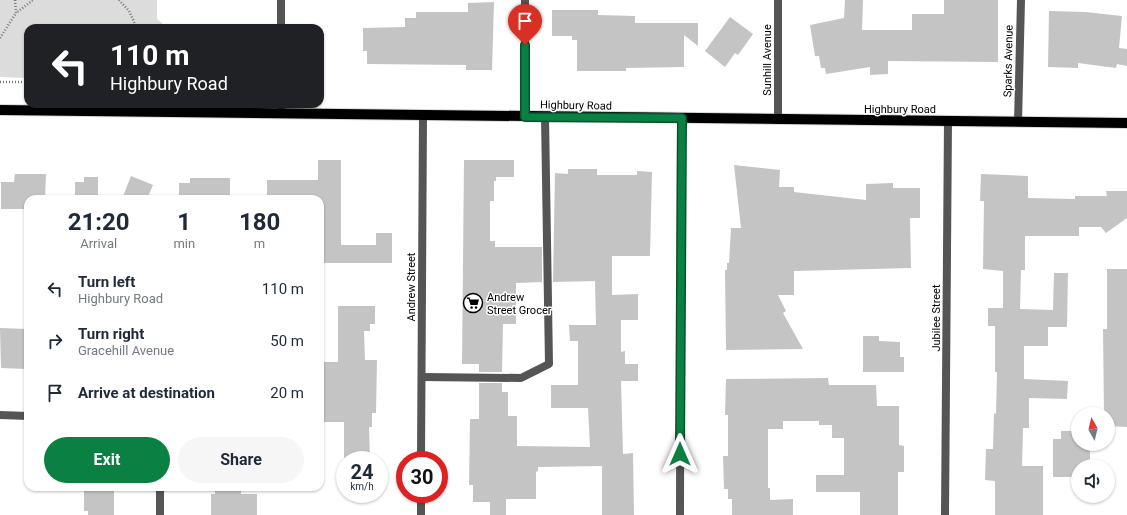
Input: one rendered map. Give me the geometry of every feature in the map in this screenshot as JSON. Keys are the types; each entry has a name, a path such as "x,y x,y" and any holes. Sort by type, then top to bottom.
{"main road":[{"name":"Highbury Road","path":"0,110 281,109 423,115 525,117 1127,123"}],"street":[{"path":"281,0 281,24"},
{"path":"525,0 525,117"},
{"name":"Sunhill Avenue","path":"778,0 778,120"},
{"name":"Sparks Avenue","path":"1018,122 1021,0"},
{"name":"Andrew Street","path":"421,451 423,115"},
{"path":"422,377 521,378 549,364 545,117"},
{"path":"680,515 682,118"},
{"name":"Jubilee Street","path":"945,515 948,121"},
{"path":"0,415 24,416"},
{"path":"160,491 160,515"},
{"path":"421,503 421,515"}],"path":[{"path":"14,0 16,13"},
{"path":"0,38 16,13 33,0"},
{"path":"119,0 129,11 134,24"},
{"path":"0,82 24,82"}],"shaded area":[{"path":"0,0 157,0 157,19 163,24 24,24 24,78 0,77"}],"building":[{"path":"845,0 863,0 862,30 912,30 912,14 944,14 944,0 998,0 998,62 888,61 888,74 870,75 870,67 826,74 825,68 821,68 819,56 815,56 810,25 844,18"},
{"path":"494,2 492,70 466,70 466,65 367,64 367,51 363,51 363,28 405,27 405,18 416,18 416,12 468,12 468,3"},
{"path":"552,10 598,10 598,15 635,16 635,23 698,23 698,46 684,35 684,67 626,68 626,71 577,71 577,40 572,40 572,36 552,36"},
{"path":"1049,11 1085,12 1122,16 1119,48 1127,49 1127,66 1117,64 1116,68 1078,63 1078,68 1048,67"},
{"path":"730,17 753,34 738,55 735,53 725,67 705,51"},
{"path":"318,160 341,160 341,245 376,245 376,233 392,233 392,263 324,263 324,195 267,195 267,180 318,180"},
{"path":"464,160 514,160 514,177 496,177 496,181 494,181 494,201 490,201 490,241 495,241 495,247 542,247 542,282 516,283 516,324 503,324 502,372 479,372 479,364 462,364"},
{"path":"734,165 780,170 779,187 794,187 794,192 866,200 866,184 893,183 893,188 920,188 920,218 910,218 911,268 794,271 794,295 778,295 786,311 783,313 803,349 726,350 725,270 727,270 727,263 729,263 731,228 741,228"},
{"path":"568,169 597,169 597,175 637,175 637,171 652,172 650,256 612,256 612,295 638,294 638,320 621,320 621,352 625,351 625,364 638,364 638,381 621,381 623,454 633,453 634,515 602,515 602,466 538,467 538,471 536,472 536,499 506,499 506,515 490,515 490,502 473,502 473,485 469,485 470,419 479,419 479,383 502,383 502,392 508,392 508,416 517,416 517,446 590,447 588,408 551,408 551,385 578,385 578,341 570,341 569,325 596,325 595,281 553,282 555,173 568,174"},
{"path":"15,174 46,174 45,195 24,195 24,209 1,209 1,182 14,182"},
{"path":"981,174 1028,176 1028,198 1075,199 1075,196 1107,196 1106,191 1127,191 1127,218 1106,233 1101,227 1079,227 1079,236 1025,236 1025,270 1021,270 1020,309 1053,310 1054,273 1068,273 1067,327 1048,327 1048,346 1024,346 1024,379 1068,381 1067,399 1029,398 1029,428 1023,428 1022,466 1043,466 1043,515 995,515 995,481 985,480 986,449 993,449 997,372 995,372 995,326 988,326 988,308 1003,308 1003,271 983,269 984,201 980,201"},
{"path":"131,176 153,185 149,195 124,195"},
{"path":"84,177 98,177 98,195 75,195 75,182 84,182"},
{"path":"190,178 230,178 230,195 179,195 179,183 190,183"},
{"path":"1107,269 1127,269 1127,427 1115,426 1115,407 1104,407 1103,329 1107,329"},
{"path":"338,306 375,306 375,324 370,324 370,331 364,331 365,360 377,360 376,413 372,413 372,427 369,427 370,451 344,451 344,422 324,422 324,362 338,362"},
{"path":"0,328 24,329 24,369 1,368"},
{"path":"863,336 879,336 879,341 900,342 900,357 904,357 904,372 863,372"},
{"path":"828,378 829,385 876,385 877,406 899,406 899,445 904,446 904,472 898,472 898,515 860,515 860,492 816,492 816,475 844,475 844,438 832,438 832,425 819,425 819,421 783,421 783,429 768,429 768,488 770,488 770,500 793,499 793,515 732,515 732,499 728,499 728,489 724,489 723,456 728,456 728,415 725,415 726,379"},
{"path":"1061,431 1071,431 1071,451 1090,451 1090,459 1071,459 1071,477 1053,477 1053,439 1061,439"},
{"path":"84,491 114,491 114,515 88,515 88,511 84,511"},
{"path":"215,491 241,491 241,494 257,494 257,515 211,515 211,494 215,494"}],"place":[{"name":"Andrew Street Grocer","path":"473,303"}],"route":[{"path":"525,45 525,117 682,118 680,454"}]}
